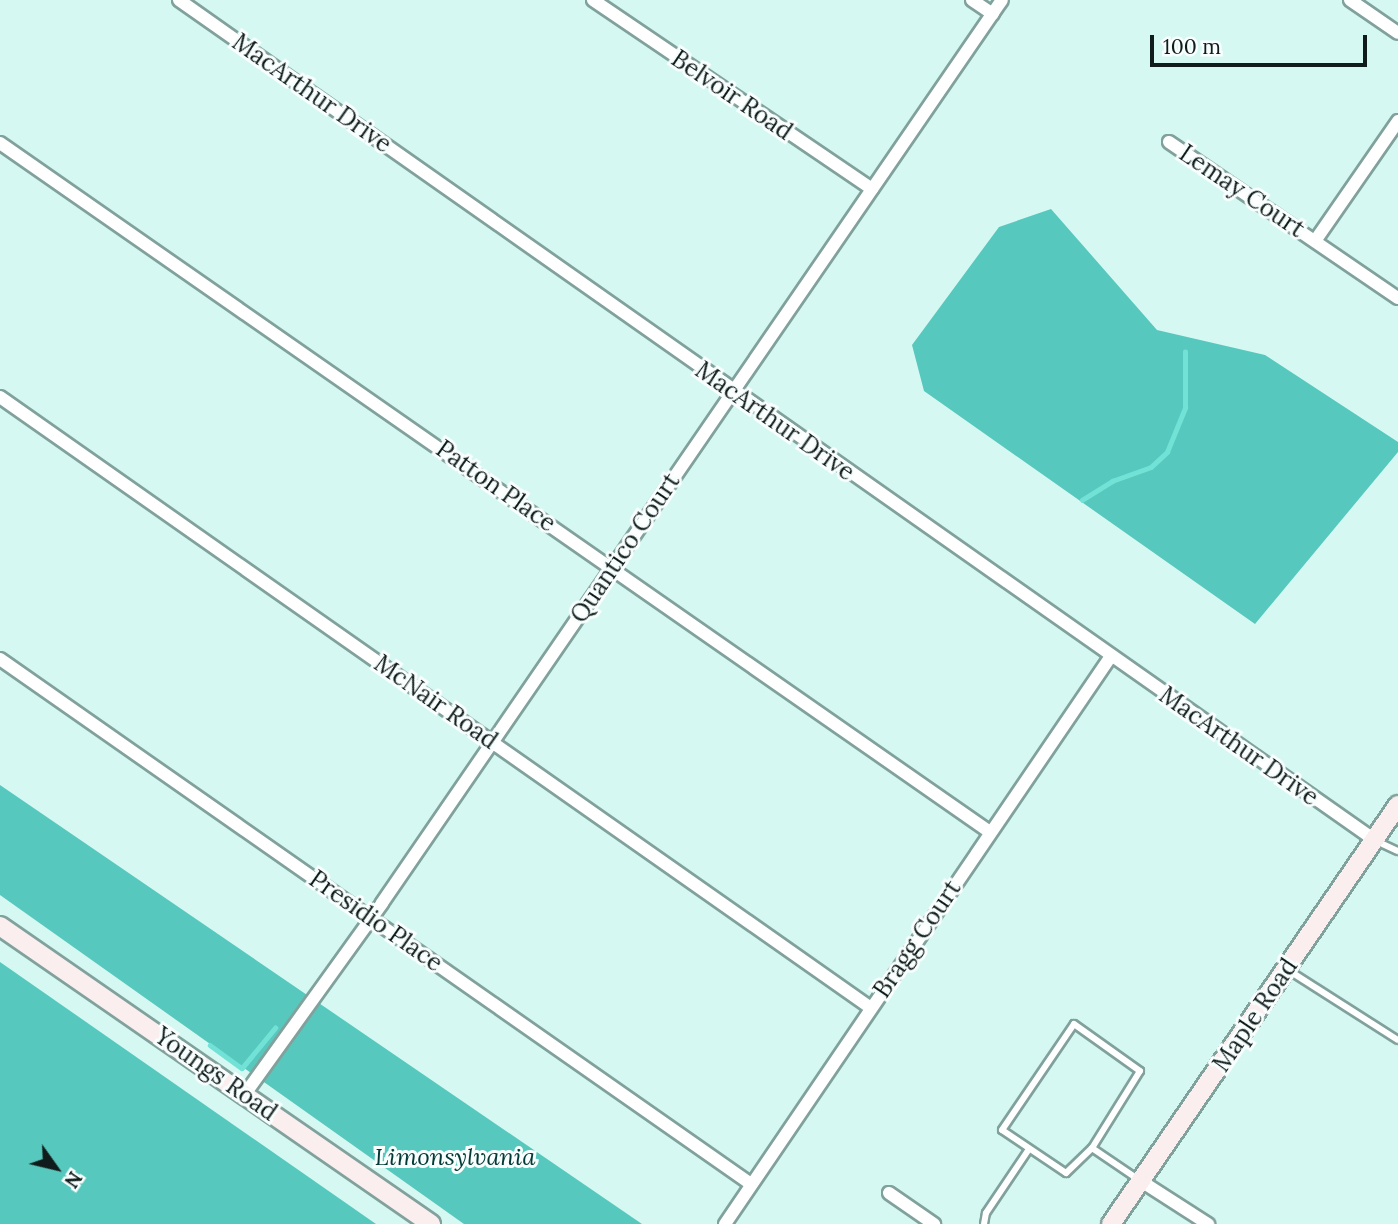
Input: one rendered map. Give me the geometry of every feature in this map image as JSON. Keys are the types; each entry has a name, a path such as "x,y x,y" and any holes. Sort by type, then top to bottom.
{"street":[{"name":"MacArthur Drive","path":"179,0 1373,839"},
{"name":"Belvoir Road","path":"593,0 872,189"},
{"path":"972,0 993,14"},
{"name":"Quantico Court","path":"245,1094 372,918 1002,0"},
{"path":"1350,0 1398,33"},
{"name":"Lemay Court","path":"1315,241 1398,121"},
{"name":"Lemay Court","path":"1169,142 1398,298"},
{"name":"Patton Place","path":"0,143 613,567 990,832"},
{"name":"McNair Road","path":"0,397 871,1008"},
{"name":"Bragg Court","path":"725,1224 1111,656"},
{"name":"Presidio Place","path":"0,659 751,1184"},
{"name":"Maple Road","path":"1111,1224 1398,805"},
{"name":"Youngs Road","path":"0,926 430,1224"},
{"path":"1141,1181 1208,1224"},
{"path":"889,1193 934,1224"}],"lane":[{"path":"1373,839 1398,851"},
{"path":"1286,969 1398,1040"},
{"path":"1074,1024 1140,1071 1092,1148 1066,1173 1010,1138 1002,1130 1004,1122 1074,1024"},
{"path":"1092,1148 1141,1181"},
{"path":"984,1224 986,1213 1029,1149"}],"green space":[{"path":"1051,209 1157,330 1265,355 1398,442 1398,452 1255,624 924,391 912,345 999,227"},
{"name":"Limonsylvania","path":"0,785 642,1224 464,1224 0,895"},
{"path":"0,962 376,1224 0,1224"}],"waterway":[{"path":"1082,500 1112,481 1151,467 1167,452 1185,408 1185,352"},
{"path":"210,1045 242,1068 275,1028"}]}
